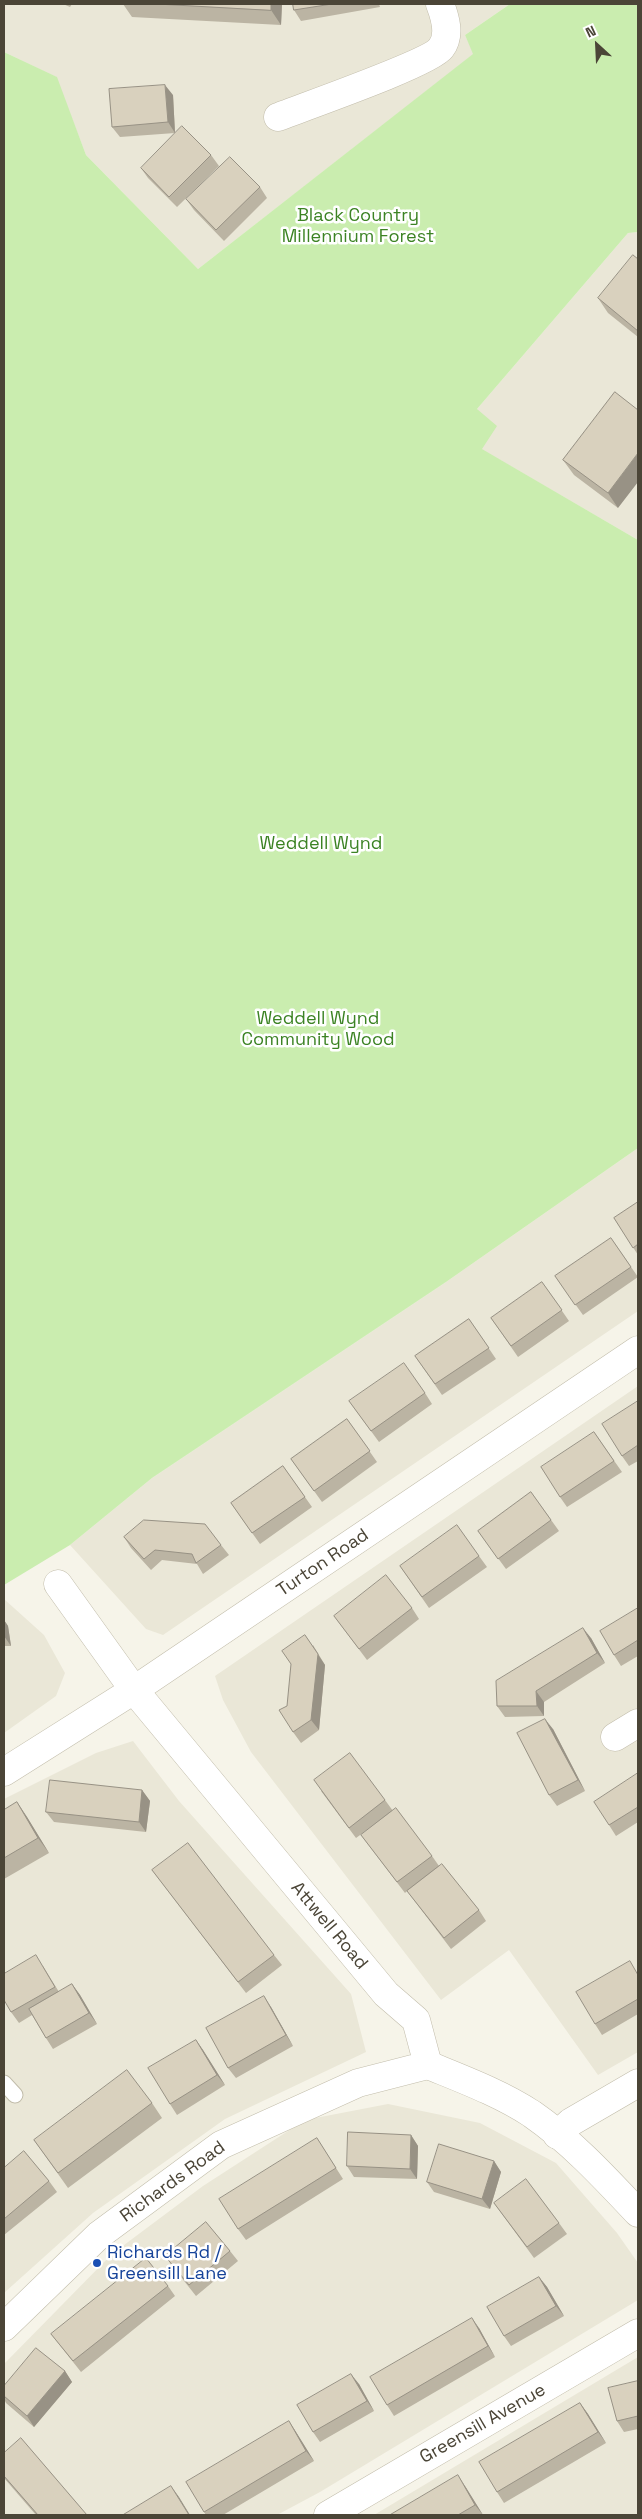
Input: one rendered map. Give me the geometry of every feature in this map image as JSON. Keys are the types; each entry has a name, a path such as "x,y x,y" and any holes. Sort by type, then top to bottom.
{"street":[{"path":"278,117 416,63 441,49 447,32 440,4"},
{"name":"Turton Road","path":"4,1772 134,1690 638,1350"},
{"name":"Attwell Road","path":"58,1584 134,1690 386,1994 416,2020 428,2065"},
{"path":"615,1737 638,1723"},
{"path":"428,2065 478,2086 531,2114 600,2172 638,2213"},
{"name":"Richards Road","path":"4,2326 100,2235 222,2145 358,2083 428,2065"},
{"path":"557,2135 570,2122 638,2083"},
{"name":"Greensill Avenue","path":"328,2515 638,2333"}],"lane":[{"path":"4,2083 15,2095"}],"shaded area":[{"path":"4,4 510,4 465,35 474,54 198,269 86,155 56,77 4,52"},
{"path":"638,232 638,540 481,449 477,409 628,233"},
{"path":"638,1148 638,1311 163,1635 146,1629 70,1545 152,1478 446,1282"},
{"path":"638,1386 638,2052 598,2075 509,1950 441,2000 251,1752 223,1700 215,1676"},
{"path":"4,1599 44,1635 65,1673 56,1696 4,1733"},
{"path":"133,1741 179,1801 351,1994 366,2052 225,2119 93,2213 4,2293 4,1799 96,1753"},
{"path":"388,2104 480,2123 556,2163 617,2233 638,2263 638,2300 320,2492 277,2515 4,2515 4,2364 112,2254 203,2186 305,2120"},
{"path":"638,2357 638,2515 374,2515"}],"green space":[{"name":"Weddell Wynd","path":"510,4 638,4 638,232 628,233 477,409 497,426 482,449 638,540 638,1148 446,1282 152,1478 70,1545 4,1585 4,52 57,77 86,155 198,269 473,54 465,35"}],"building":[{"path":"157,4 271,4 271,10"},
{"path":"293,4 332,4 294,10"},
{"path":"165,85 168,122 112,127 109,89"},
{"path":"182,126 211,155 169,197 141,168"},
{"path":"230,157 260,187 216,230 186,199"},
{"path":"633,255 638,259 638,331 598,298"},
{"path":"615,392 638,410 638,453 608,493 563,460"},
{"path":"638,1202 638,1244 633,1248 614,1218"},
{"path":"611,1238 631,1267 575,1305 555,1276"},
{"path":"542,1282 562,1310 511,1346 491,1318"},
{"path":"469,1319 489,1348 435,1384 415,1356"},
{"path":"404,1363 425,1393 371,1431 349,1401"},
{"path":"638,1401 638,1445 622,1456 602,1424"},
{"path":"347,1419 370,1451 314,1491 291,1459"},
{"path":"594,1432 614,1461 560,1497 541,1467"},
{"path":"283,1466 305,1497 252,1533 231,1503"},
{"path":"531,1492 551,1520 498,1559 478,1531"},
{"path":"144,1520 205,1524 221,1545 196,1563 192,1554 155,1550 144,1559 124,1537"},
{"path":"457,1525 479,1556 422,1597 400,1566"},
{"path":"386,1575 412,1608 359,1649 334,1616"},
{"path":"638,1608 638,1640 614,1655 600,1631"},
{"path":"583,1628 597,1653 536,1691 537,1706 497,1706 496,1681"},
{"path":"305,1635 318,1654 311,1720 293,1732 279,1710 287,1706 291,1664 282,1651"},
{"path":"545,1719 578,1780 549,1795 517,1733"},
{"path":"350,1753 385,1800 349,1828 314,1780"},
{"path":"638,1773 638,1807 609,1825 594,1802"},
{"path":"50,1780 142,1790 139,1822 46,1812"},
{"path":"17,1802 38,1838 4,1858 4,1810"},
{"path":"396,1808 432,1856 397,1882 361,1835"},
{"path":"188,1843 274,1955 238,1982 152,1870"},
{"path":"442,1864 479,1910 444,1938 407,1891"},
{"path":"36,1955 55,1987 11,2012 4,2000 4,1974"},
{"path":"630,1961 638,1975 638,1999 595,2024 576,1992"},
{"path":"72,1984 89,2013 46,2038 29,2009"},
{"path":"264,1996 286,2035 228,2068 206,2028"},
{"path":"196,2040 217,2075 170,2104 148,2068"},
{"path":"127,2070 152,2103 58,2173 34,2140"},
{"path":"348,2132 411,2135 410,2169 347,2166"},
{"path":"317,2138 336,2168 238,2229 219,2199"},
{"path":"439,2144 494,2161 482,2199 427,2182"},
{"path":"24,2151 49,2181 4,2219 4,2168"},
{"path":"526,2179 559,2223 527,2247 494,2203"},
{"path":"206,2222 230,2251 189,2285 165,2256"},
{"path":"146,2258 168,2286 73,2361 51,2334"},
{"path":"539,2277 556,2306 504,2336 487,2307"},
{"path":"472,2318 488,2346 387,2405 370,2377"},
{"path":"36,2348 65,2371 27,2416 4,2396 4,2386"},
{"path":"351,2374 367,2401 313,2432 297,2405"},
{"path":"638,2381 638,2416 617,2421 608,2388"},
{"path":"580,2403 598,2432 497,2492 479,2462"},
{"path":"289,2421 306,2451 204,2512 186,2482"},
{"path":"21,2438 87,2515 38,2515 4,2476 4,2453"},
{"path":"458,2475 475,2505 458,2515 390,2515"},
{"path":"171,2486 189,2515 123,2515"}],"place":[{"name":"Richards Rd / Greensill Lane","path":"97,2263"}],"park label":[{"name":"Black Country Millennium Forest","path":"358,226"},
{"name":"Weddell Wynd Community Wood","path":"318,1029"}]}
